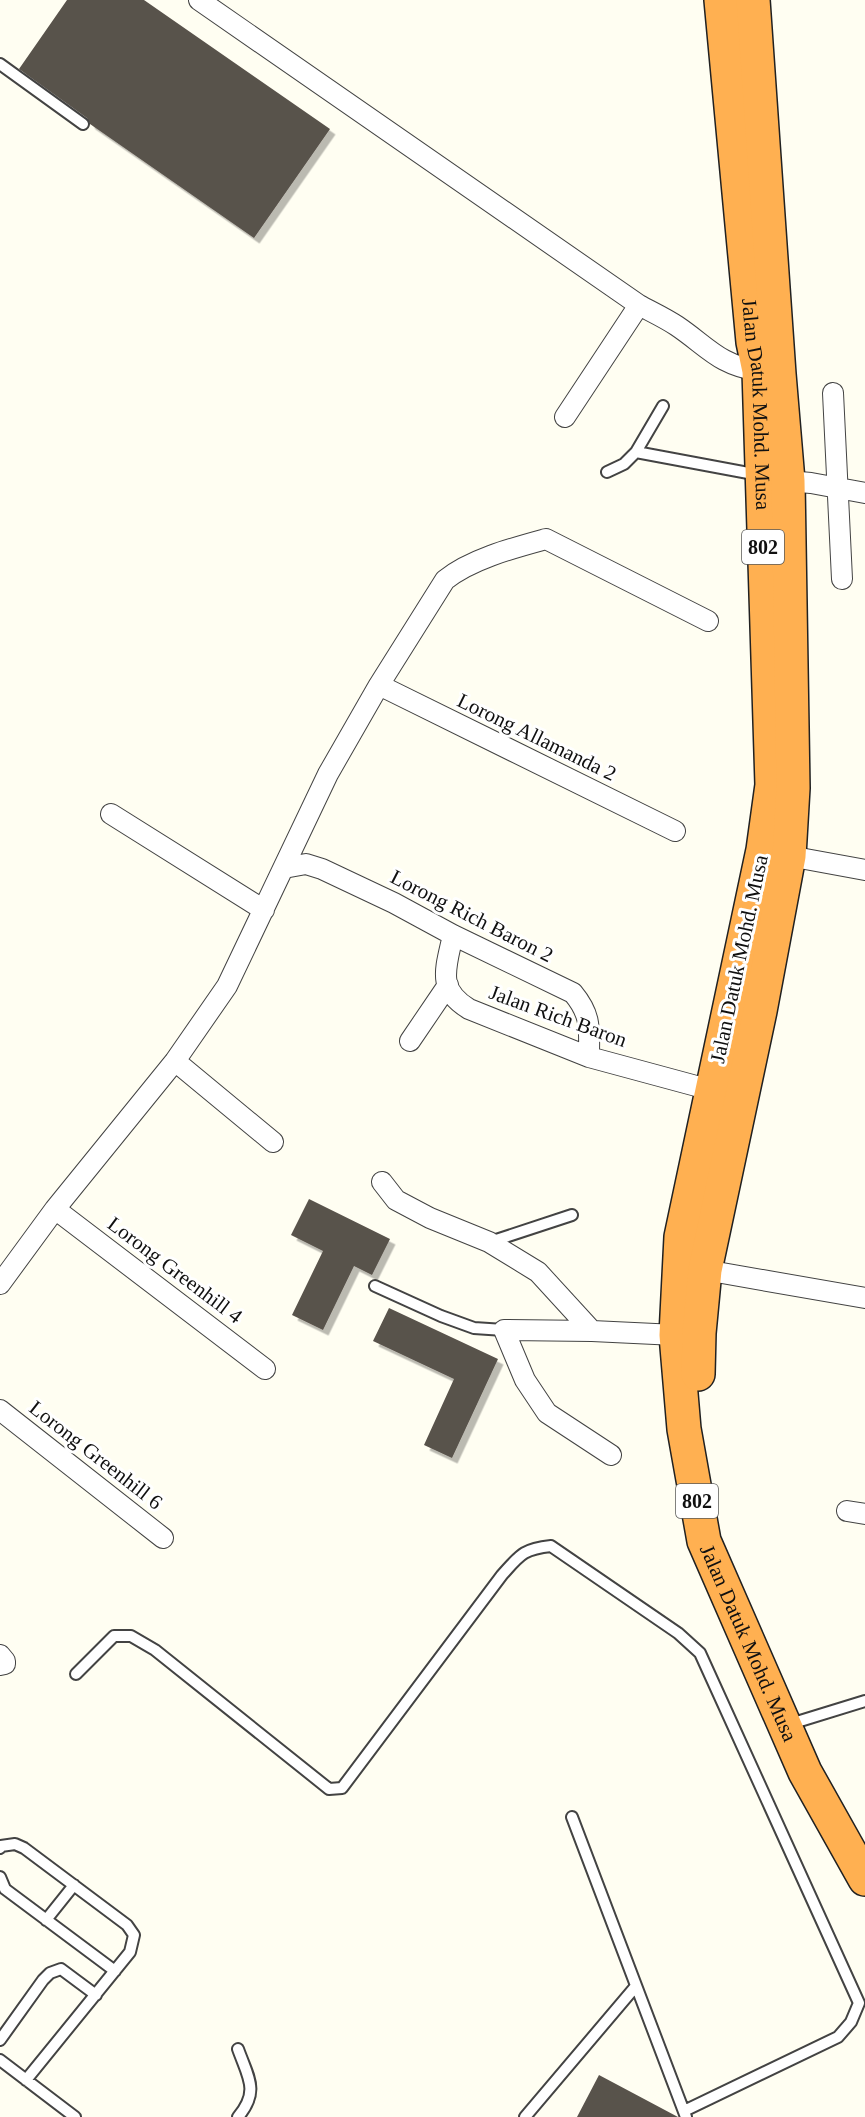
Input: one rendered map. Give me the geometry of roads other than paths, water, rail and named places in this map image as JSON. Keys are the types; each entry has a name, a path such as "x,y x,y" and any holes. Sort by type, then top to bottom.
{"highway":[{"name":"Jalan Datuk Mohd. Musa","path":"722,0 753,342 775,478 793,788 789,856 762,1000 705,1270 699,1333 697,1428 719,1529 800,1721 865,1836"},
{"name":"Jalan Datuk Mohd. Musa","path":"753,0 778,362 772,785 763,850 681,1237 676,1335 684,1429 704,1541 805,1772 865,1879"},
{"path":"711,1090 725,1089 746,1071"}],"street":[{"path":"200,0 639,305 679,328 722,361 741,369 759,371"},
{"path":"565,417 639,305"},
{"path":"833,393 842,579"},
{"path":"775,478 865,493"},
{"path":"0,1284 55,1209 175,1061 227,986 328,774 379,685 445,580 458,569 546,539 708,621"},
{"name":"Lorong Allamanda 2","path":"379,685 675,831"},
{"path":"111,814 264,910"},
{"path":"789,856 865,870"},
{"name":"Lorong Rich Baron 2","path":"284,868 306,864 322,869 573,993 584,1006 589,1020 589,1057"},
{"path":"410,1041 448,985 447,963 453,935"},
{"name":"Jalan Rich Baron","path":"448,985 448,991 456,1001 469,1009 589,1057 711,1090"},
{"path":"175,1061 273,1142"},
{"path":"382,1182 396,1200 430,1218 489,1242 538,1272 592,1331"},
{"name":"Lorong Greenhill 4","path":"55,1209 265,1369"},
{"path":"705,1270 865,1298"},
{"path":"611,1455 547,1413 525,1380 504,1330 676,1335"},
{"name":"Lorong Greenhill 6","path":"0,1410 163,1538"}],"lane":[{"path":"0,64 83,124"},
{"path":"607,472 624,464 636,452 663,406"},
{"path":"636,452 775,478"},
{"path":"489,1242 572,1215"},
{"path":"375,1286 441,1316 474,1328 504,1330"},
{"path":"76,1674 114,1636 131,1636 155,1650 329,1789 342,1788 502,1575 520,1555 532,1548 551,1546 678,1633 700,1653 859,2003 851,2022 838,2037 685,2114 572,1817"},
{"path":"800,1721 865,1701"},
{"path":"0,1848 15,1844 24,1848 127,1925 134,1935 130,1952 26,2080"},
{"path":"0,1877 4,1889 115,1971"},
{"path":"46,1920 74,1885"},
{"path":"0,2040 50,1973 61,1969 96,1995"},
{"path":"525,2117 636,1986"},
{"path":"238,2049 252,2089 247,2106 238,2117"},
{"path":"0,2060 75,2117"}]}
